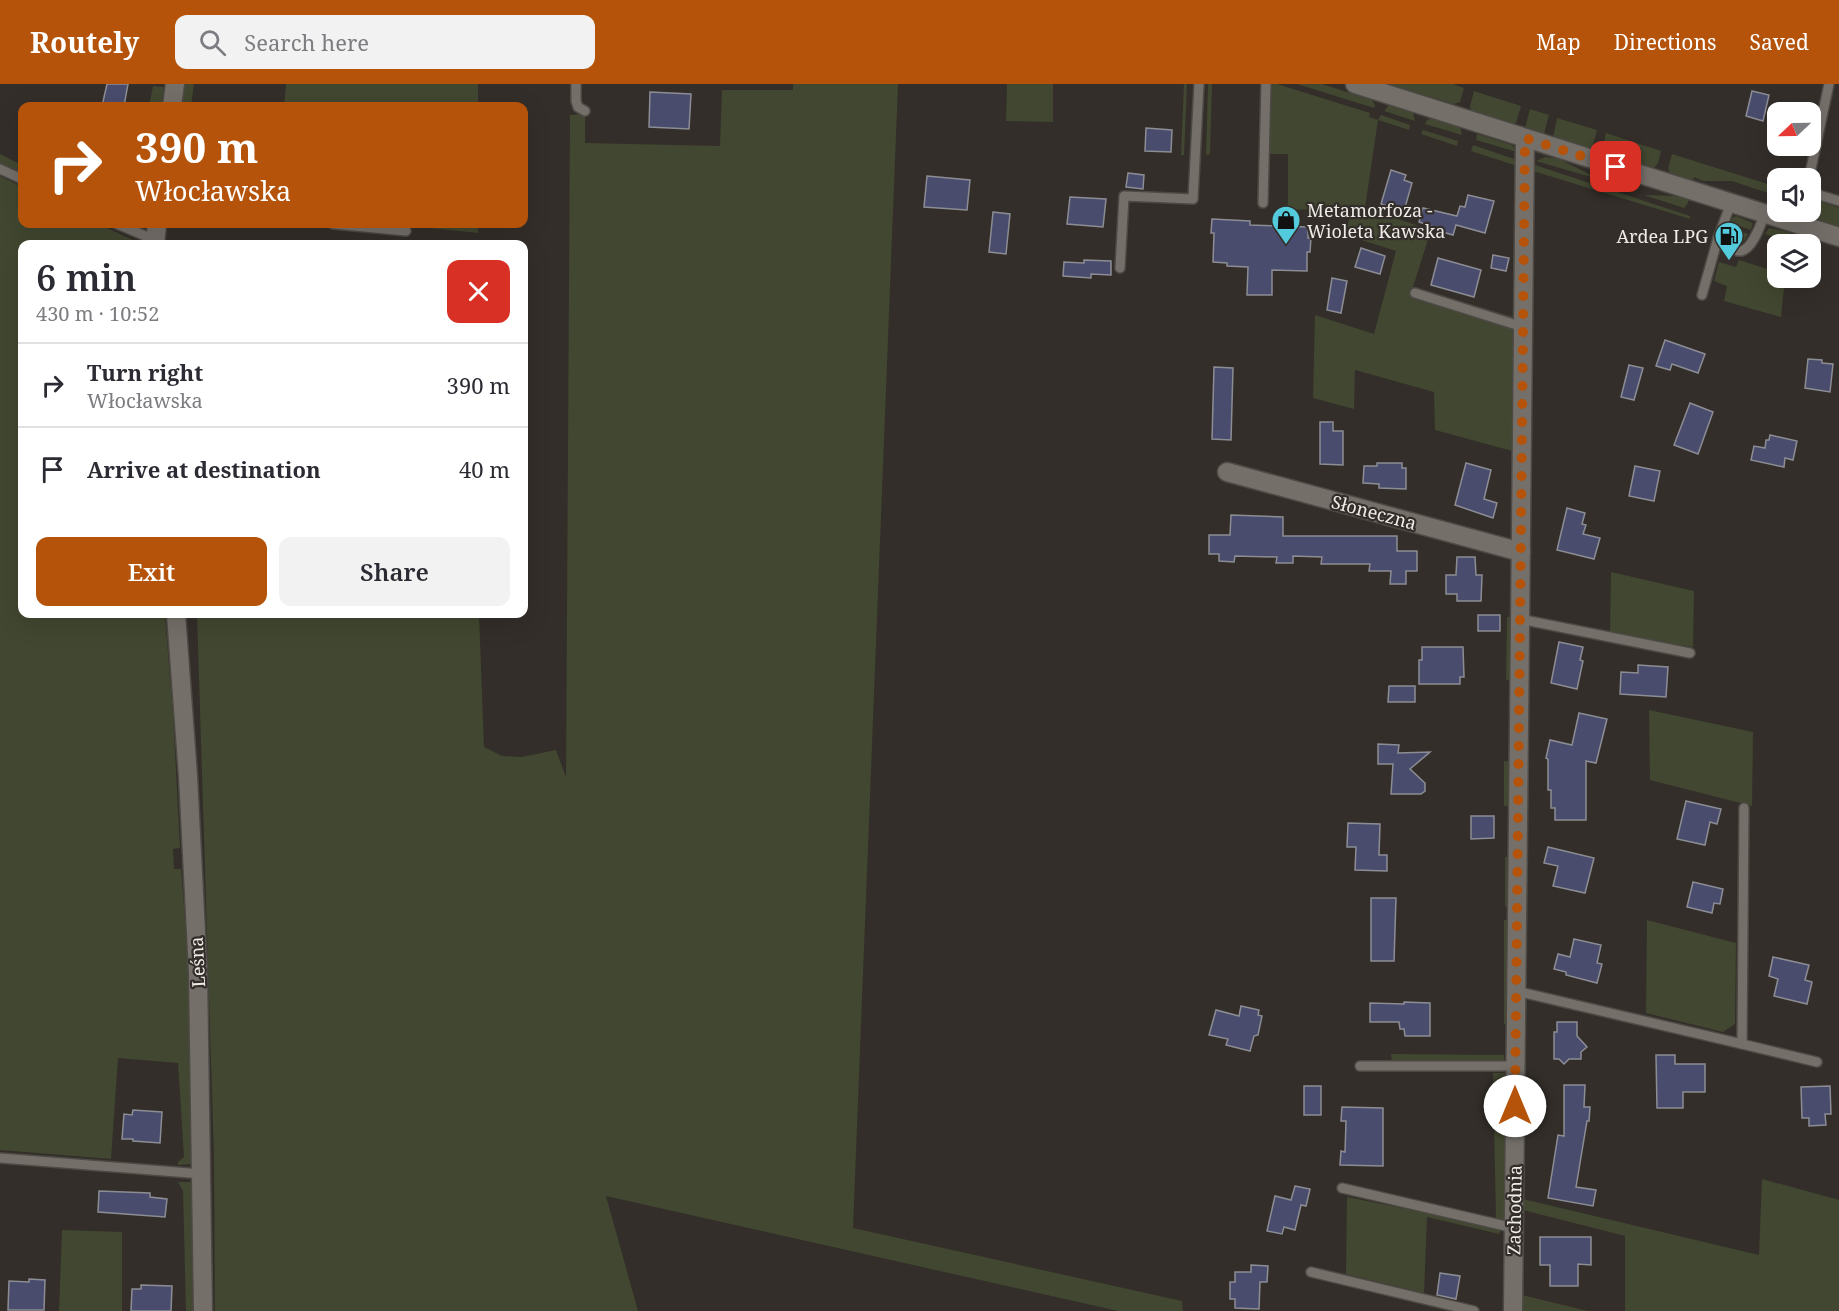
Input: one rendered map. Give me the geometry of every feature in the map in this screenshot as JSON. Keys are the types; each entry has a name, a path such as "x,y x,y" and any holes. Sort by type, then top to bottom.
{"street":[{"path":"173,102 175,84"},
{"path":"1355,84 1839,237"},
{"name":"Zachodnia","path":"1513,1311 1525,138"},
{"name":"Słoneczna","path":"1227,472 1521,552"},
{"name":"Leśna","path":"176,618 188,765 198,972 203,1311"}],"lane":[{"path":"576,84 578,107 585,111"},
{"path":"1120,268 1124,196 1193,199 1199,84"},
{"path":"1263,203 1266,84"},
{"path":"1811,168 1829,84"},
{"path":"0,169 18,177"},
{"path":"1821,196 1839,201"},
{"path":"1702,295 1718,238 1731,203"},
{"path":"1718,238 1722,245 1744,250 1754,239 1765,214"},
{"path":"130,228 156,236"},
{"path":"375,228 406,231"},
{"path":"1415,293 1523,327"},
{"path":"1520,620 1690,653"},
{"path":"1742,1044 1744,808"},
{"path":"1516,992 1817,1062"},
{"path":"1360,1066 1515,1066"},
{"path":"0,1158 202,1174"},
{"path":"1342,1188 1514,1228"},
{"path":"1311,1272 1473,1311"}],"green space":[{"path":"183,84 194,84 192,102 181,102"},
{"path":"286,84 478,84 478,102 284,102"},
{"path":"793,84 898,84 853,1228 1182,1301 1183,1311 1118,1311 606,1196 638,1311 215,1311 214,1158 197,618 479,618 484,747 502,756 522,757 556,750 566,777 570,115 585,114 585,143 720,146 722,90 793,90"},
{"path":"1007,84 1053,84 1053,122 1006,121"},
{"path":"1184,84 1187,84 1184,155 1181,155"},
{"path":"1208,84 1212,84 1210,154 1206,155"},
{"path":"1270,84 1277,84 1370,113 1369,117 1378,120 1365,208 1431,230 1413,287 1516,318 1516,452 1435,430 1434,392 1355,370 1354,409 1313,398 1315,315 1374,334 1396,251 1346,235 1350,214 1317,209 1288,210 1288,154 1269,154"},
{"path":"1297,84 1322,84 1372,100 1375,105 1374,108"},
{"path":"1388,84 1453,84 1464,88 1460,102 1454,104"},
{"path":"153,86 164,87 162,102 150,102"},
{"path":"1474,91 1521,106 1516,123 1512,124 1471,112 1470,106"},
{"path":"1389,105 1413,113 1415,121 1384,111"},
{"path":"1530,109 1549,115 1544,134 1525,128"},
{"path":"1381,115 1410,125 1409,130 1378,120"},
{"path":"1432,118 1460,127 1462,135 1425,124"},
{"path":"1557,118 1597,130 1592,149 1553,138"},
{"path":"1423,130 1458,141 1457,146 1421,134"},
{"path":"1606,133 1661,151 1658,163 1654,168 1606,152 1603,146"},
{"path":"1477,134 1512,145 1517,152 1476,140"},
{"path":"1473,145 1517,160 1517,166 1471,151"},
{"path":"0,154 18,163 18,173 0,164"},
{"path":"1672,154 1767,184 1767,193 1732,181 1703,181 1694,177 1692,182 1670,173 1668,168"},
{"path":"1545,157 1559,159 1601,180 1536,161"},
{"path":"1535,165 1690,216 1690,219 1533,171"},
{"path":"0,176 18,185 18,228 107,228 133,240 18,240 18,618 165,618 180,848 173,849 174,869 181,869 188,980 192,1164 178,1165 184,1157 178,1063 118,1058 111,1159 0,1150"},
{"path":"1644,195 1680,196 1688,199 1688,203 1684,208"},
{"path":"1821,202 1839,208 1839,228 1821,220"},
{"path":"1736,216 1753,223 1751,230 1730,223"},
{"path":"430,228 478,228 478,233"},
{"path":"1730,228 1748,234 1744,241 1727,236"},
{"path":"1769,228 1790,234 1767,235 1765,234"},
{"path":"1739,260 1767,269 1767,288 1784,288 1781,317 1724,301 1727,286 1714,281 1719,262 1736,267"},
{"path":"1611,572 1694,591 1693,647 1610,633"},
{"path":"1507,617 1513,617 1513,680 1506,680"},
{"path":"1649,710 1753,732 1752,806 1650,780"},
{"path":"1504,761 1512,762 1512,806 1504,806"},
{"path":"1505,857 1512,857 1510,907 1505,906"},
{"path":"1504,920 1510,920 1510,1025 1504,1024"},
{"path":"1647,920 1736,943 1735,1024 1723,1032 1646,1013"},
{"path":"1391,1054 1504,1055 1504,1061 1500,1063 1392,1063"},
{"path":"1493,1073 1509,1073 1507,1222 1496,1219"},
{"path":"1762,1179 1839,1200 1839,1311 1625,1311 1625,1236 1523,1210 1523,1199 1759,1255"},
{"path":"178,1182 192,1182 193,1311 186,1311 183,1191"},
{"path":"1347,1197 1502,1228 1499,1234 1427,1217 1424,1293 1346,1274"},
{"path":"62,1230 122,1232 122,1311 59,1311"},
{"path":"1522,1295 1588,1311 1522,1311"}],"building":[{"path":"107,84 128,84 125,102 103,102"},
{"path":"1752,91 1769,95 1763,121 1746,116"},
{"path":"650,92 691,94 689,129 649,127"},
{"path":"1146,128 1172,130 1171,152 1145,151"},
{"path":"1391,170 1406,175 1404,180 1412,183 1404,211 1381,204"},
{"path":"1128,173 1144,175 1143,189 1126,187"},
{"path":"927,176 970,180 967,210 924,207"},
{"path":"1468,195 1494,201 1485,233 1456,225 1453,235 1419,222 1423,208 1457,216 1460,206 1465,207"},
{"path":"1070,197 1106,199 1103,227 1067,224"},
{"path":"993,212 1010,214 1006,254 989,252"},
{"path":"1212,219 1250,221 1250,225 1308,227 1308,238 1311,238 1310,252 1307,252 1307,271 1272,270 1272,295 1247,295 1248,267 1227,266 1227,263 1213,262"},
{"path":"1361,248 1385,256 1380,274 1355,267"},
{"path":"1493,255 1509,258 1506,271 1491,268"},
{"path":"1438,258 1481,270 1474,297 1431,285"},
{"path":"1084,260 1111,261 1111,275 1091,274 1091,278 1063,276 1064,262 1084,263"},
{"path":"1332,278 1347,281 1341,313 1327,310"},
{"path":"1665,340 1705,354 1698,373 1672,364 1670,370 1656,366"},
{"path":"1808,359 1833,364 1830,392 1805,388"},
{"path":"1629,365 1643,368 1634,400 1621,397"},
{"path":"1214,367 1233,368 1231,440 1212,439"},
{"path":"1690,403 1713,412 1698,454 1674,445"},
{"path":"1320,422 1333,422 1333,431 1343,431 1343,465 1320,464"},
{"path":"1770,435 1797,441 1793,460 1785,458 1784,467 1751,460 1754,446 1765,448 1766,440 1769,440"},
{"path":"1377,463 1402,463 1402,468 1406,468 1406,489 1379,488 1379,484 1363,483 1364,466 1377,466"},
{"path":"1466,463 1491,470 1484,499 1497,503 1493,518 1455,505"},
{"path":"1635,466 1660,471 1654,501 1629,496"},
{"path":"1567,508 1585,513 1582,524 1586,525 1583,534 1600,538 1594,559 1557,550"},
{"path":"1231,515 1283,517 1283,536 1397,536 1397,551 1417,551 1417,571 1406,571 1406,584 1390,584 1391,571 1369,571 1370,564 1321,564 1322,557 1293,556 1293,563 1276,563 1277,557 1235,556 1234,562 1219,561 1219,554 1209,554 1209,535 1230,535"},
{"path":"1457,557 1475,557 1476,575 1482,575 1481,601 1457,601 1457,594 1446,594 1446,575 1456,575"},
{"path":"1478,615 1500,615 1500,631 1478,631"},
{"path":"1559,642 1583,647 1580,660 1583,661 1577,689 1551,683"},
{"path":"1422,647 1463,647 1464,677 1460,677 1460,684 1419,684 1419,660 1422,660"},
{"path":"1638,665 1668,667 1666,697 1620,694 1621,672 1638,673"},
{"path":"1389,686 1415,686 1415,702 1388,702"},
{"path":"1579,713 1607,719 1596,763 1586,761 1586,820 1555,820 1555,808 1551,808 1551,790 1548,790 1548,759 1546,758 1550,740 1572,745"},
{"path":"1378,744 1399,745 1398,753 1430,752 1410,769 1425,783 1425,791 1421,794 1391,794 1393,764 1378,764"},
{"path":"1686,801 1721,809 1717,824 1710,822 1705,845 1677,839"},
{"path":"1471,816 1494,816 1494,838 1471,839"},
{"path":"1348,823 1380,824 1379,855 1387,855 1387,871 1355,870 1356,847 1347,847"},
{"path":"1548,847 1594,858 1585,893 1553,886 1558,866 1544,863"},
{"path":"1693,882 1723,889 1720,904 1714,903 1712,913 1687,907"},
{"path":"1371,898 1396,898 1394,961 1371,961"},
{"path":"1574,939 1601,945 1597,963 1602,964 1597,983 1566,975 1566,972 1554,969 1558,954 1570,957"},
{"path":"1773,957 1809,965 1805,980 1812,982 1807,1004 1774,996 1778,979 1769,976"},
{"path":"1404,1002 1430,1003 1430,1036 1405,1036 1404,1029 1400,1029 1399,1022 1370,1022 1370,1003 1404,1004"},
{"path":"1241,1006 1259,1010 1258,1015 1262,1016 1258,1035 1254,1036 1250,1051 1226,1045 1228,1039 1209,1035 1216,1010 1239,1016"},
{"path":"1557,1022 1577,1022 1577,1036 1587,1047 1581,1052 1581,1059 1569,1059 1564,1064 1559,1059 1554,1059 1554,1032 1557,1032"},
{"path":"1656,1055 1675,1055 1675,1064 1705,1064 1705,1092 1683,1092 1683,1108 1657,1108"},
{"path":"1564,1085 1585,1085 1584,1107 1590,1107 1589,1121 1587,1121 1576,1187 1596,1190 1593,1206 1548,1198 1558,1135 1564,1136"},
{"path":"1304,1086 1321,1086 1321,1115 1304,1115"},
{"path":"1830,1086 1831,1114 1825,1114 1826,1125 1809,1126 1809,1118 1802,1118 1801,1087"},
{"path":"1342,1107 1383,1108 1383,1166 1340,1165 1341,1151 1345,1152 1346,1121 1341,1121"},
{"path":"133,1110 162,1112 160,1143 122,1139 124,1114 132,1115"},
{"path":"1295,1186 1310,1189 1306,1206 1301,1205 1295,1230 1284,1227 1282,1234 1267,1231 1275,1196 1291,1200"},
{"path":"99,1191 150,1193 150,1197 167,1199 165,1217 98,1212"},
{"path":"1540,1237 1591,1237 1591,1265 1578,1264 1578,1286 1550,1286 1550,1265 1540,1265"},
{"path":"1251,1265 1268,1266 1267,1282 1260,1282 1259,1309 1235,1308 1235,1299 1230,1299 1230,1282 1235,1282 1235,1272 1251,1272"},
{"path":"1440,1273 1460,1276 1456,1299 1437,1295"},
{"path":"29,1279 45,1280 44,1310 8,1310 9,1281 29,1282"},
{"path":"141,1285 172,1286 171,1311 131,1311 132,1289 141,1289"}],"place":[{"name":"Metamorfoza - Wioleta Kawska","path":"1286,246"},
{"name":"Ardea LPG","path":"1729,262"}],"route":[{"path":"1515,1106 1525,138 1616,167"}]}
